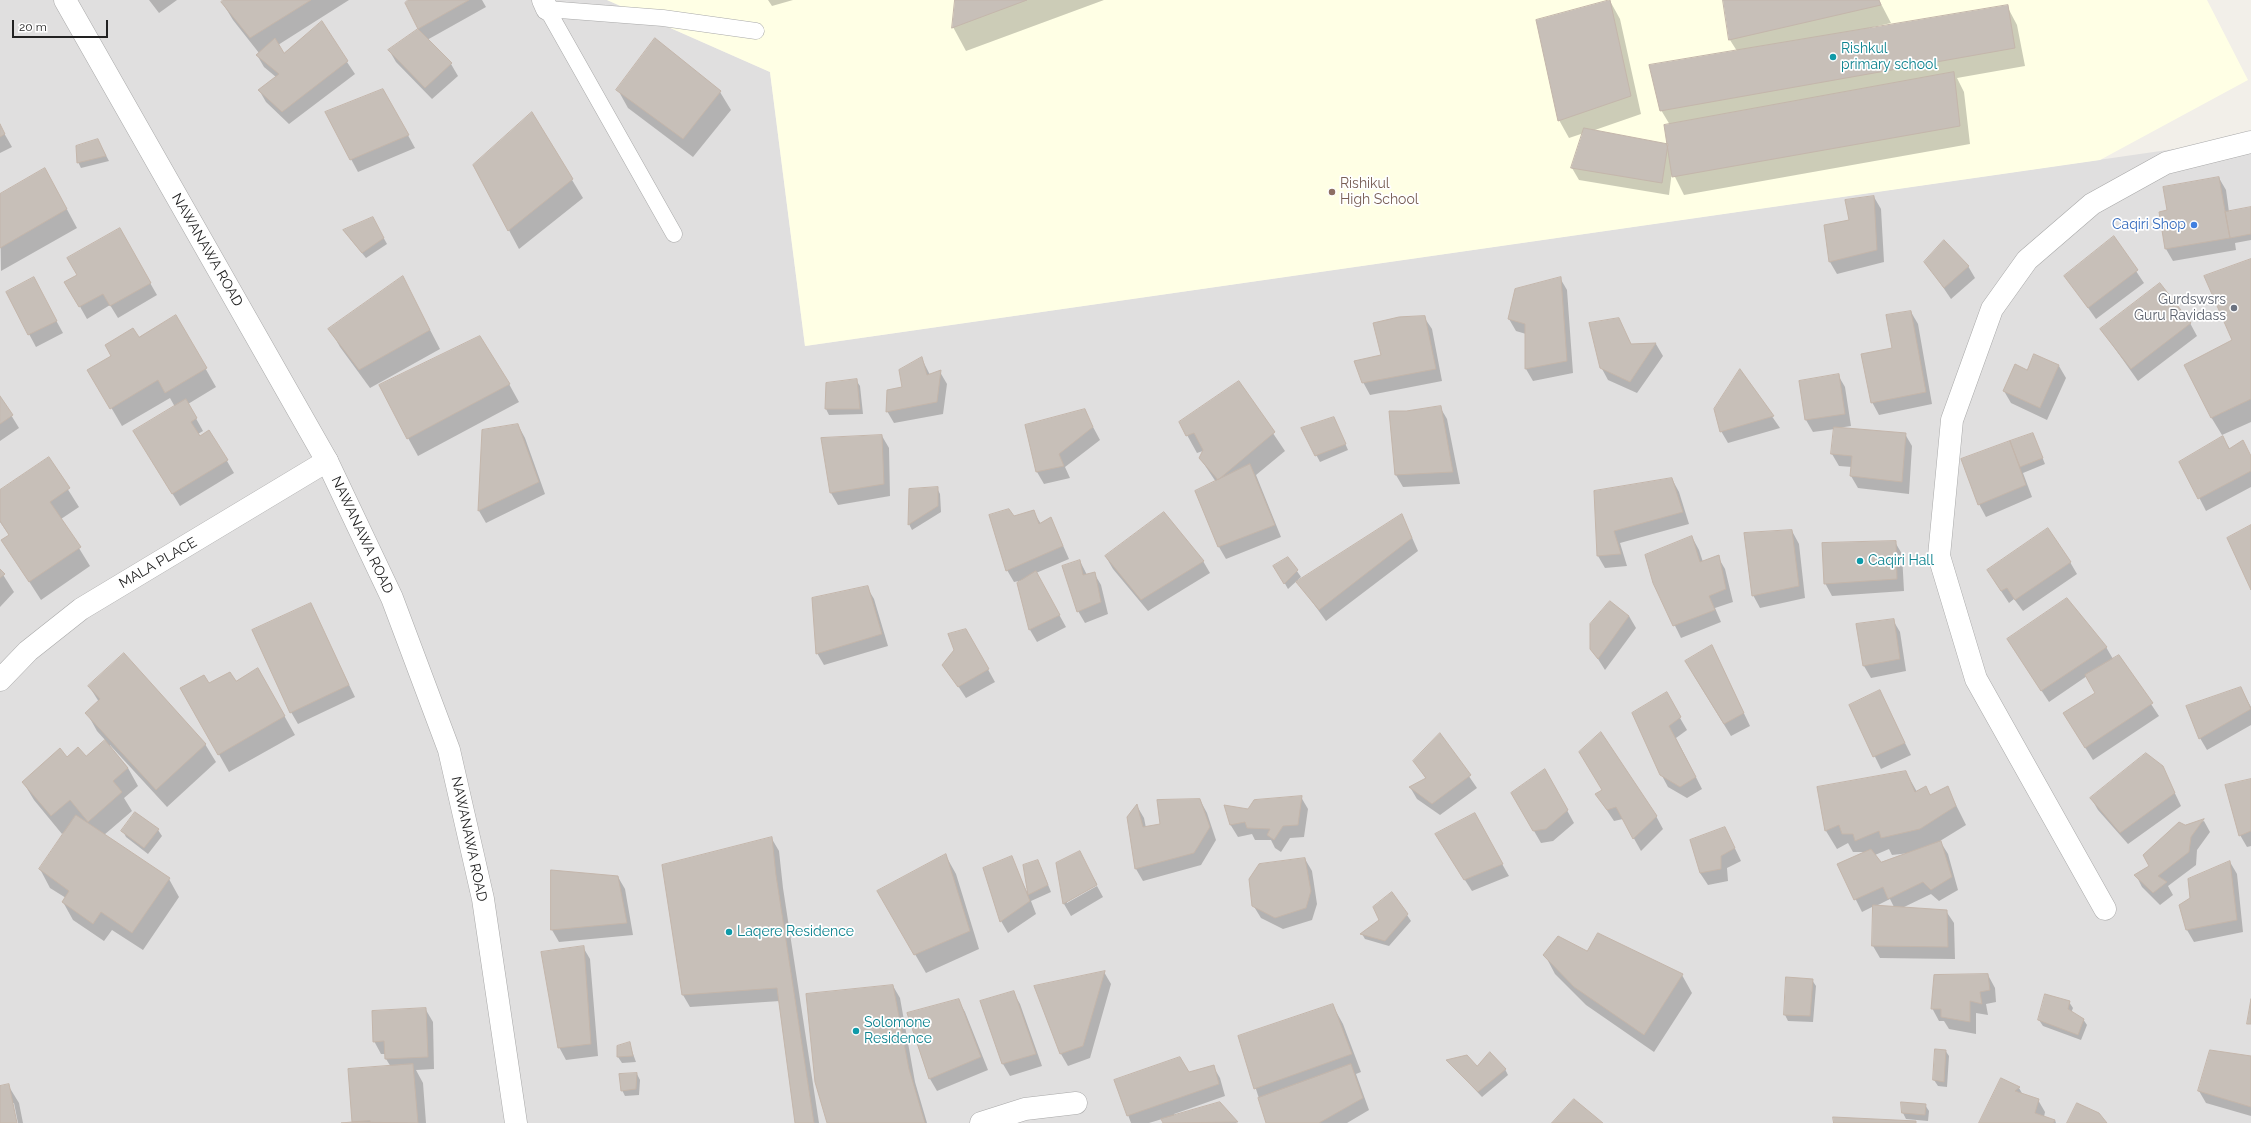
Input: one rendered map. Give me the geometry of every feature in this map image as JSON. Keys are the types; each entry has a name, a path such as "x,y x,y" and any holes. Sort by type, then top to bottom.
{"street":[{"name":"NAWANAWA ROAD","path":"65,0 327,461 392,598 449,750 483,899 516,1123"},
{"path":"2104,909 1976,679 1938,556 1952,420 1992,309 2027,260 2092,204 2166,163 2251,142"},
{"name":"MALA PLACE","path":"0,680 28,651 81,609 327,461"},
{"path":"981,1123 1025,1109 1076,1103"}],"lane":[{"path":"545,4 756,31"},
{"path":"545,4 674,234"}],"shaded area":[{"path":"0,0 607,0 770,72 805,346 2251,138 2251,1123 0,1123"},
{"name":"Rishikul High School","path":"607,0 2207,0 2248,80 2100,160 805,346 770,72"}],"building":[{"path":"223,0 311,0 250,38 221,2"},
{"path":"408,0 469,0 418,29 405,3"},
{"path":"955,0 1027,0 952,28"},
{"path":"1610,0 1631,96 1558,121 1536,20"},
{"path":"1723,0 1879,0 1881,5 1729,40"},
{"name":"Rishkul primary school","path":"2008,5 2015,48 1660,111 1649,65"},
{"path":"322,21 348,61 282,112 258,90 279,74 256,55 275,38 284,53"},
{"path":"418,29 452,63 425,88 388,50"},
{"path":"655,38 721,91 683,139 616,90"},
{"path":"1954,72 1960,126 1672,177 1664,125"},
{"path":"383,89 409,135 350,160 325,112"},
{"path":"532,112 573,179 508,231 473,165"},
{"path":"0,124 5,134 0,137"},
{"path":"1584,128 1668,144 1662,183 1571,168"},
{"path":"98,139 106,156 77,163 76,146"},
{"path":"45,168 67,209 0,248 0,194"},
{"name":"Caqiri Shop","path":"2219,177 2230,238 2165,249 2159,212 2167,210 2163,187"},
{"path":"1874,196 1877,250 1829,262 1824,225 1849,220 1845,200"},
{"path":"2251,207 2251,234 2230,238 2225,212"},
{"path":"373,217 384,238 362,253 343,230"},
{"path":"120,228 151,283 110,306 103,294 79,307 64,282 77,275 67,258"},
{"path":"2114,236 2138,270 2088,308 2064,276"},
{"path":"1944,240 1969,266 1944,288 1924,262"},
{"name":"Gurdswsrs Guru Ravidass","path":"2251,259 2251,399 2211,418 2184,365 2232,340 2204,276"},
{"path":"403,276 430,330 359,370 328,329"},
{"path":"34,277 57,321 28,335 6,292"},
{"path":"1561,277 1567,361 1525,369 1525,324 1508,319 1515,289"},
{"path":"2160,283 2191,323 2131,369 2100,329"},
{"path":"1911,311 1926,392 1871,403 1861,354 1892,348 1886,315"},
{"path":"176,315 207,368 165,393 158,380 110,409 87,370 111,356 105,345 133,328 139,337"},
{"path":"1425,316 1436,369 1362,383 1354,361 1381,355 1373,323 1399,317"},
{"path":"1619,318 1631,344 1656,343 1630,382 1600,368 1589,323"},
{"path":"480,336 510,384 407,439 379,385"},
{"path":"2034,354 2059,365 2040,408 2003,391 2015,364 2027,370"},
{"path":"922,357 927,375 941,370 937,402 886,412 887,390 902,387 899,370"},
{"path":"1740,369 1774,416 1720,432 1714,409"},
{"path":"1839,374 1845,414 1805,420 1799,381"},
{"path":"857,379 860,409 825,409 826,383"},
{"path":"1239,381 1275,432 1218,480 1199,458 1203,450 1194,433 1186,436 1179,422"},
{"path":"0,396 13,415 0,424"},
{"path":"186,399 197,418 191,422 200,436 209,430 228,460 172,494 133,431"},
{"path":"1441,406 1453,472 1395,475 1389,411 1406,411"},
{"path":"1085,409 1093,427 1059,454 1064,466 1036,472 1025,425"},
{"path":"1334,417 1346,444 1315,456 1301,428"},
{"path":"518,424 539,482 478,511 482,430"},
{"path":"1834,427 1906,433 1902,482 1850,476 1852,456 1831,454"},
{"path":"2033,433 2043,458 2020,467 2010,441"},
{"path":"882,435 884,484 830,493 821,438"},
{"path":"2223,436 2229,449 2243,440 2251,456 2251,471 2198,499 2179,462"},
{"path":"2010,441 2026,485 1978,505 1961,459"},
{"path":"49,457 70,488 50,502 81,547 29,582 1,540 9,535 0,521 0,490"},
{"path":"1250,464 1275,525 1218,547 1195,491"},
{"path":"1672,478 1683,512 1614,531 1621,554 1597,556 1594,491"},
{"path":"938,487 938,506 908,525 909,489"},
{"path":"1009,509 1014,516 1034,510 1039,524 1051,517 1063,546 1006,571 989,515"},
{"path":"1164,512 1204,561 1141,600 1105,556"},
{"path":"1402,514 1412,538 1319,610 1296,582"},
{"path":"2251,525 2251,590 2227,538"},
{"path":"2048,528 2071,562 2015,600 2007,588 2001,591 1987,570"},
{"path":"1792,530 1799,586 1752,596 1744,533"},
{"path":"1692,536 1700,562 1719,555 1726,589 1709,596 1715,610 1673,626 1653,583 1645,555"},
{"name":"Caqiri Hall","path":"1896,541 1897,579 1824,584 1822,543"},
{"path":"1288,557 1298,570 1284,584 1273,566"},
{"path":"1080,560 1083,575 1095,572 1101,602 1077,612 1062,566"},
{"path":"0,569 5,574 0,578"},
{"path":"1036,571 1060,615 1029,630 1017,583"},
{"path":"868,586 882,634 816,654 812,598"},
{"path":"2067,598 2107,647 2041,691 2007,639"},
{"path":"1610,601 1629,616 1598,659 1590,649 1590,624"},
{"path":"311,603 349,685 290,713 252,630"},
{"path":"1894,619 1900,659 1863,666 1856,624"},
{"path":"966,629 989,669 958,687 942,665 954,650 948,634"},
{"path":"1712,645 1744,713 1724,724 1685,661"},
{"path":"124,653 206,744 156,790 85,713 100,699 88,686"},
{"path":"2119,655 2153,703 2085,748 2063,713 2095,693 2085,675"},
{"path":"258,668 285,716 218,755 180,688 204,675 209,683 230,672 236,681"},
{"path":"2241,687 2251,709 2199,739 2186,706"},
{"path":"1880,690 1905,743 1873,757 1849,705"},
{"path":"1667,692 1681,717 1669,726 1696,777 1680,787 1660,775 1632,713"},
{"path":"1601,732 1657,816 1633,839 1616,807 1607,810 1595,794 1602,790 1579,752"},
{"path":"1440,733 1471,775 1432,804 1409,787 1426,778 1413,761"},
{"path":"105,740 128,768 113,781 122,792 88,822 70,800 51,816 22,782 60,748 67,757 78,747 86,756"},
{"path":"2146,753 2163,766 2175,793 2120,833 2090,798"},
{"path":"1545,769 1568,810 1546,829 1533,831 1511,793"},
{"path":"1906,771 1915,792 1926,786 1930,795 1948,786 1956,806 1920,829 1881,838 1879,831 1855,841 1853,834 1842,834 1839,825 1825,831 1817,787"},
{"path":"2251,779 2251,831 2239,836 2225,785"},
{"path":"1302,796 1298,825 1283,826 1274,840 1267,835 1270,829 1247,828 1245,822 1230,825 1224,805 1248,809 1254,800"},
{"path":"1200,799 1210,827 1194,853 1135,869 1127,817 1137,804 1143,827 1160,824 1157,800"},
{"path":"135,812 159,829 144,848 121,831"},
{"path":"1475,813 1503,864 1464,880 1435,834"},
{"path":"76,815 170,878 132,933 101,912 93,924 62,902 69,891 39,869"},
{"path":"2204,819 2191,837 2189,852 2158,876 2167,882 2153,893 2134,875 2149,866 2143,855 2179,822 2185,825"},
{"path":"1725,827 1735,848 1721,856 1721,869 1700,873 1690,840"},
{"name":"Laqere Residence","path":"772,837 776,875 814,1123 795,1123 777,988 682,995 662,865"},
{"path":"1941,841 1952,877 1931,890 1923,882 1888,899 1883,887 1854,900 1837,864 1871,849 1881,862"},
{"path":"1080,851 1097,885 1063,904 1056,863"},
{"path":"946,854 970,931 914,955 877,891"},
{"path":"1012,856 1030,901 1000,922 983,868"},
{"path":"1305,858 1311,891 1306,908 1275,918 1252,906 1249,879 1259,864"},
{"path":"1038,860 1048,885 1028,895 1023,865"},
{"path":"2230,861 2237,920 2186,930 2179,905 2190,898 2188,879"},
{"path":"551,870 618,876 627,923 551,930"},
{"path":"1392,892 1408,914 1385,941 1360,934 1379,920 1373,907"},
{"path":"1873,905 1947,910 1948,947 1872,946"},
{"path":"1598,933 1683,974 1644,1035 1574,987 1543,955 1558,936 1587,951"},
{"path":"584,946 591,1044 558,1048 541,952"},
{"path":"1105,971 1083,1046 1060,1054 1034,986"},
{"path":"1988,974 1990,990 1980,992 1982,1004 1970,1001 1970,1022 1941,1017 1941,1009 1931,1009 1934,975"},
{"path":"1786,977 1813,979 1810,1016 1784,1015"},
{"name":"Solomone Residence","path":"893,985 909,1069 925,1123 827,1123 815,1082 806,994"},
{"path":"1014,991 1036,1054 1002,1064 980,1001"},
{"path":"2045,994 2070,1001 2068,1009 2084,1019 2078,1035 2038,1020"},
{"path":"959,999 981,1057 929,1079 907,1013"},
{"path":"2251,999 2251,1024 2247,1024"},
{"path":"1333,1004 1352,1054 1254,1089 1238,1036"},
{"path":"426,1008 428,1057 385,1059 384,1041 373,1042 372,1011"},
{"path":"630,1042 633,1056 617,1057 617,1046"},
{"path":"1935,1049 1946,1050 1944,1082 1933,1080"},
{"path":"2210,1050 2251,1056 2251,1107 2198,1091"},
{"path":"1490,1052 1506,1069 1478,1092 1446,1060 1467,1055 1477,1066"},
{"path":"1180,1057 1189,1072 1214,1065 1219,1084 1127,1116 1114,1080"},
{"path":"413,1064 418,1123 352,1122 348,1069"},
{"path":"1351,1064 1363,1098 1319,1123 1266,1123 1258,1098"},
{"path":"637,1073 636,1089 621,1091 619,1074"},
{"path":"2001,1078 2020,1087 2015,1091 2039,1099 2035,1113 2055,1120 2053,1123 1979,1123"},
{"path":"9,1084 17,1123 0,1123 0,1086"},
{"path":"1574,1099 1603,1123 1552,1123"},
{"path":"1220,1102 1238,1122 1163,1123 1161,1119"},
{"path":"1901,1102 1926,1104 1925,1115 1902,1113"},
{"path":"2077,1103 2099,1113 2107,1123 2067,1123"},
{"path":"1833,1117 1916,1121 1916,1123 1834,1123"},
{"path":"370,1121 370,1123 341,1123 352,1122"}],"place":[{"name":"Rishkul primary school","path":"1833,57"},
{"name":"Rishikul High School","path":"1332,192"},
{"name":"Caqiri Shop","path":"2194,225"},
{"name":"Gurdswsrs Guru Ravidass","path":"2234,308"},
{"name":"Caqiri Hall","path":"1860,561"},
{"name":"Laqere Residence","path":"729,932"},
{"name":"Solomone Residence","path":"856,1031"}]}
